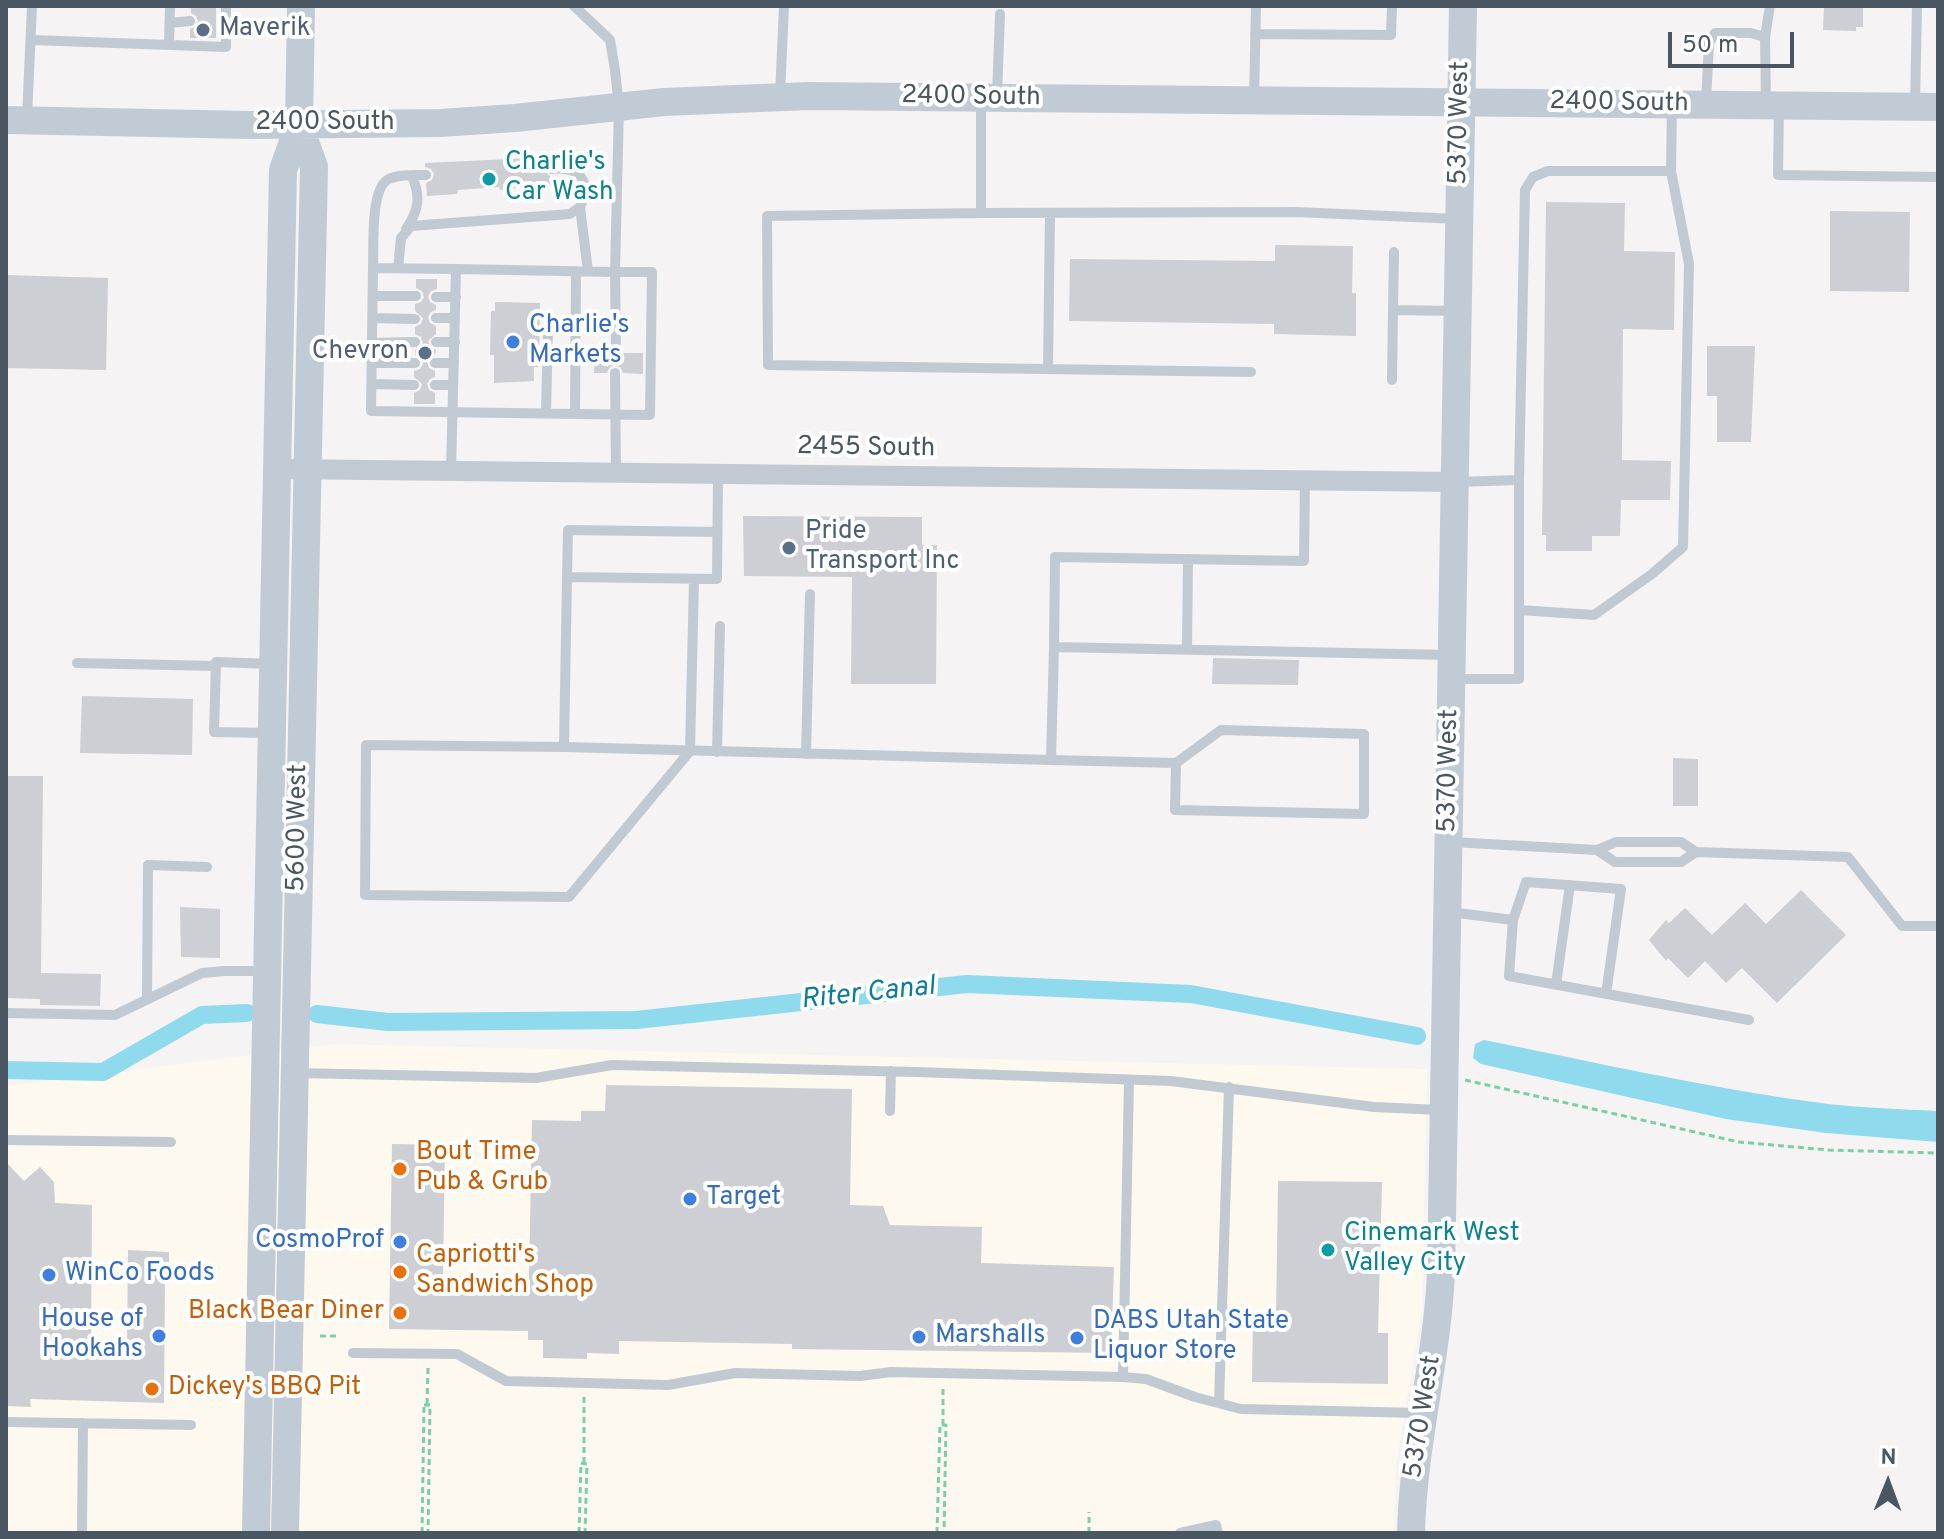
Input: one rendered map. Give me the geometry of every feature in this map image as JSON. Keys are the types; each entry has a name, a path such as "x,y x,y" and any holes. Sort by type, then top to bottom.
{"street":[{"name":"5600 West","path":"285,1533 294,1073 287,733 274,664 283,170 299,125 301,6"},
{"name":"5370 West","path":"1411,1533 1413,1478 1440,1295 1463,6"},
{"name":"2400 South","path":"17,120 299,125 440,123 706,99 780,97 1926,107"},
{"name":"5600 West","path":"256,1533 268,971 287,733 303,664 314,167 299,125"},
{"name":"2455 South","path":"277,469 1455,482"},
{"path":"258,1448 272,1488 271,1533"}],"lane":[{"path":"17,120 32,40 32,6"},
{"path":"169,45 170,6"},
{"path":"32,40 226,47 221,20 226,6"},
{"path":"574,6 610,40 619,107 616,353"},
{"path":"780,97 784,6"},
{"path":"1254,100 1256,6"},
{"path":"1255,34 1391,35 1392,6"},
{"path":"1770,6 1765,37 1778,175 1938,177"},
{"path":"1917,6 1926,107"},
{"path":"981,213 989,98 1000,14"},
{"path":"170,23 190,21"},
{"path":"1706,105 1709,43 1715,33 1751,33 1765,37"},
{"path":"1519,610 1594,615 1652,574 1683,547 1689,264 1671,171 1672,105"},
{"path":"551,169 572,169 579,174 586,191 580,207 582,271 577,322 575,413"},
{"path":"1054,647 1187,649 1452,667 1519,679 1523,198 1528,182 1548,171 1671,171"},
{"path":"373,268 652,272 650,415 371,411 373,268 376,201 386,181 426,175"},
{"path":"398,268 399,247 419,205 418,190 412,176"},
{"path":"405,231 421,224 570,214 580,207"},
{"path":"1251,372 768,365 767,216 1295,212 1459,219"},
{"path":"1048,369 1050,213"},
{"path":"1392,380 1394,252"},
{"path":"451,471 456,269"},
{"path":"373,296 416,296"},
{"path":"436,297 456,297"},
{"path":"1393,310 1458,311"},
{"path":"373,318 415,319"},
{"path":"436,318 455,318"},
{"path":"546,413 548,328 558,322 577,322"},
{"path":"372,343 415,342"},
{"path":"436,342 455,342"},
{"path":"372,363 415,363"},
{"path":"435,363 454,363"},
{"path":"615,373 616,473"},
{"path":"372,384 414,385"},
{"path":"435,385 453,385"},
{"path":"567,577 717,579 718,474"},
{"path":"1051,760 1055,557 1304,561 1305,480"},
{"path":"1455,482 1519,480"},
{"path":"564,747 568,530 717,532"},
{"path":"1187,649 1188,559"},
{"path":"694,579 690,751 569,897 365,895 366,745 564,747 690,751 717,752 1176,763 1221,730 1364,734 1364,814 1175,810 1176,763"},
{"path":"806,754 810,594"},
{"path":"717,752 720,626"},
{"path":"287,733 214,732 216,662 303,664"},
{"path":"77,663 216,666"},
{"path":"1449,842 1597,850 1616,842 1681,842 1696,852 1848,857 1902,926 1938,926"},
{"path":"1597,850 1615,862 1681,862 1696,852"},
{"path":"147,998 148,865 207,867"},
{"path":"1606,994 1621,889 1526,882 1513,920 1509,976 1556,984 1606,994 1749,1020"},
{"path":"1556,984 1570,885"},
{"path":"1448,912 1513,920"},
{"path":"6,1013 115,1015 202,973 268,971"},
{"path":"294,1073 536,1078 612,1065 891,1071 1171,1081 1374,1107 1444,1110"},
{"path":"890,1111 891,1071"},
{"path":"1123,1377 1129,1080"},
{"path":"1219,1403 1229,1087"},
{"path":"6,1140 171,1142"},
{"path":"353,1353 457,1354 506,1381 668,1385 735,1373 860,1376 891,1372 1123,1377 1146,1379 1241,1409 1423,1413"},
{"path":"6,1422 191,1425"},
{"path":"82,1533 83,1423"},
{"path":"1180,1533 1216,1525 1218,1533"}],"path":[{"path":"1445,1075 1739,1142 1843,1151 1938,1153"},
{"path":"320,1336 340,1336"},
{"path":"422,1533 424,1405 427,1405 428,1368"},
{"path":"943,1386 943,1425 946,1425 944,1533"},
{"path":"584,1395 584,1464 587,1464 585,1533"},
{"path":"427,1405 430,1405 428,1533"},
{"path":"937,1533 940,1425 943,1425"},
{"path":"579,1533 581,1463 584,1464"},
{"path":"1089,1512 1089,1533"}],"shaded area":[{"path":"336,1044 1427,1069 1422,1309 1396,1466 1394,1533 6,1533 6,1086"}],"water":[{"path":"1484,1040 1785,1098 1938,1111 1938,1142 1826,1133 1726,1119 1481,1064 1473,1058 1475,1044"}],"building":[{"name":"Maverik","path":"191,6 216,6 216,38 190,38 190,29 198,21 191,13"},
{"path":"1824,6 1863,6 1863,27 1856,27 1856,31 1823,30"},
{"name":"Charlie's Car Wash","path":"550,157 543,170 551,177 551,184 500,190 499,187 458,190 457,194 427,196 426,183 432,180 434,174 425,167 425,163"},
{"path":"1546,202 1625,203 1624,251 1675,252 1674,330 1623,329 1622,460 1671,461 1670,500 1621,500 1620,536 1592,536 1592,551 1546,551 1546,535 1542,535"},
{"path":"1830,211 1910,212 1909,292 1830,291"},
{"path":"1275,245 1353,246 1352,293 1356,293 1356,336 1274,334 1274,324 1069,321 1070,259 1275,261"},
{"path":"6,275 108,278 106,370 6,368"},
{"name":"Chevron","path":"416,279 437,279 437,289 428,296 430,302 436,305 436,310 428,317 430,323 436,326 436,334 428,341 430,347 436,350 427,362 429,368 435,371 435,377 427,384 429,390 435,393 435,404 414,404 414,393 420,390 422,384 414,377 414,371 423,364 421,358 415,355 415,350 423,343 421,337 415,334 415,327 421,324 423,318 415,311 415,304 424,297 422,291 416,288"},
{"name":"Charlie's Markets","path":"495,302 540,303 539,367 534,367 534,381 494,383 494,355 490,355 491,311 495,311"},
{"path":"1707,346 1755,346 1751,442 1717,442 1717,396 1707,396"},
{"path":"594,353 608,353 615,361 621,359 624,353 643,353 643,374 623,373 616,365 610,367 607,373 594,373"},
{"path":"743,516 922,517 922,545 937,545 936,684 851,684 852,577 744,576"},
{"path":"1213,658 1299,660 1298,685 1212,684"},
{"path":"82,696 193,699 192,755 80,753"},
{"path":"1673,758 1698,759 1698,806 1673,806"},
{"path":"6,776 43,776 41,973 101,974 100,1006 40,1005 40,999 6,998"},
{"path":"1801,890 1846,935 1777,1003 1742,968 1726,983 1705,961 1688,978 1668,958 1666,961 1649,940 1666,920 1669,923 1685,908 1712,935 1745,903 1766,924"},
{"path":"180,907 220,909 220,958 181,957"},
{"name":"Target","path":"606,1085 852,1089 850,1205 883,1206 890,1225 982,1227 981,1263 1114,1267 1111,1353 792,1349 792,1344 619,1341 619,1354 587,1353 587,1359 543,1358 543,1340 528,1340 528,1331 389,1329 392,1144 445,1145 443,1276 529,1278 532,1120 581,1121 581,1111 605,1111"},
{"name":"WinCo Foods","path":"6,1162 24,1181 40,1167 54,1182 55,1203 92,1205 91,1345 127,1346 128,1250 169,1252 169,1280 165,1279 164,1403 30,1399 31,1407 6,1406"},
{"name":"Cinemark West Valley City","path":"1278,1181 1382,1182 1378,1333 1388,1333 1388,1384 1252,1382 1253,1318 1276,1319"}],"waterway":[{"name":"Riter Canal","path":"317,1014 388,1022 636,1020 967,984 1191,994 1417,1036"},
{"name":"Riter Canal","path":"6,1070 103,1072 202,1015 247,1013"}],"place":[{"name":"Maverik","path":"203,30"},
{"name":"Charlie's Car Wash","path":"489,179"},
{"name":"Charlie's Markets","path":"513,342"},
{"name":"Chevron","path":"425,353"},
{"name":"Pride Transport Inc","path":"789,548"},
{"name":"Bout Time Pub & Grub","path":"400,1169"},
{"name":"Target","path":"690,1199"},
{"name":"CosmoProf","path":"400,1242"},
{"name":"Cinemark West Valley City","path":"1328,1250"},
{"name":"Capriotti's Sandwich Shop","path":"400,1272"},
{"name":"WinCo Foods","path":"49,1275"},
{"name":"Black Bear Diner","path":"400,1313"},
{"name":"House of Hookahs","path":"159,1336"},
{"name":"Marshalls","path":"919,1337"},
{"name":"DABS Utah State Liquor Store","path":"1077,1338"},
{"name":"Dickey's BBQ Pit","path":"152,1389"}]}
